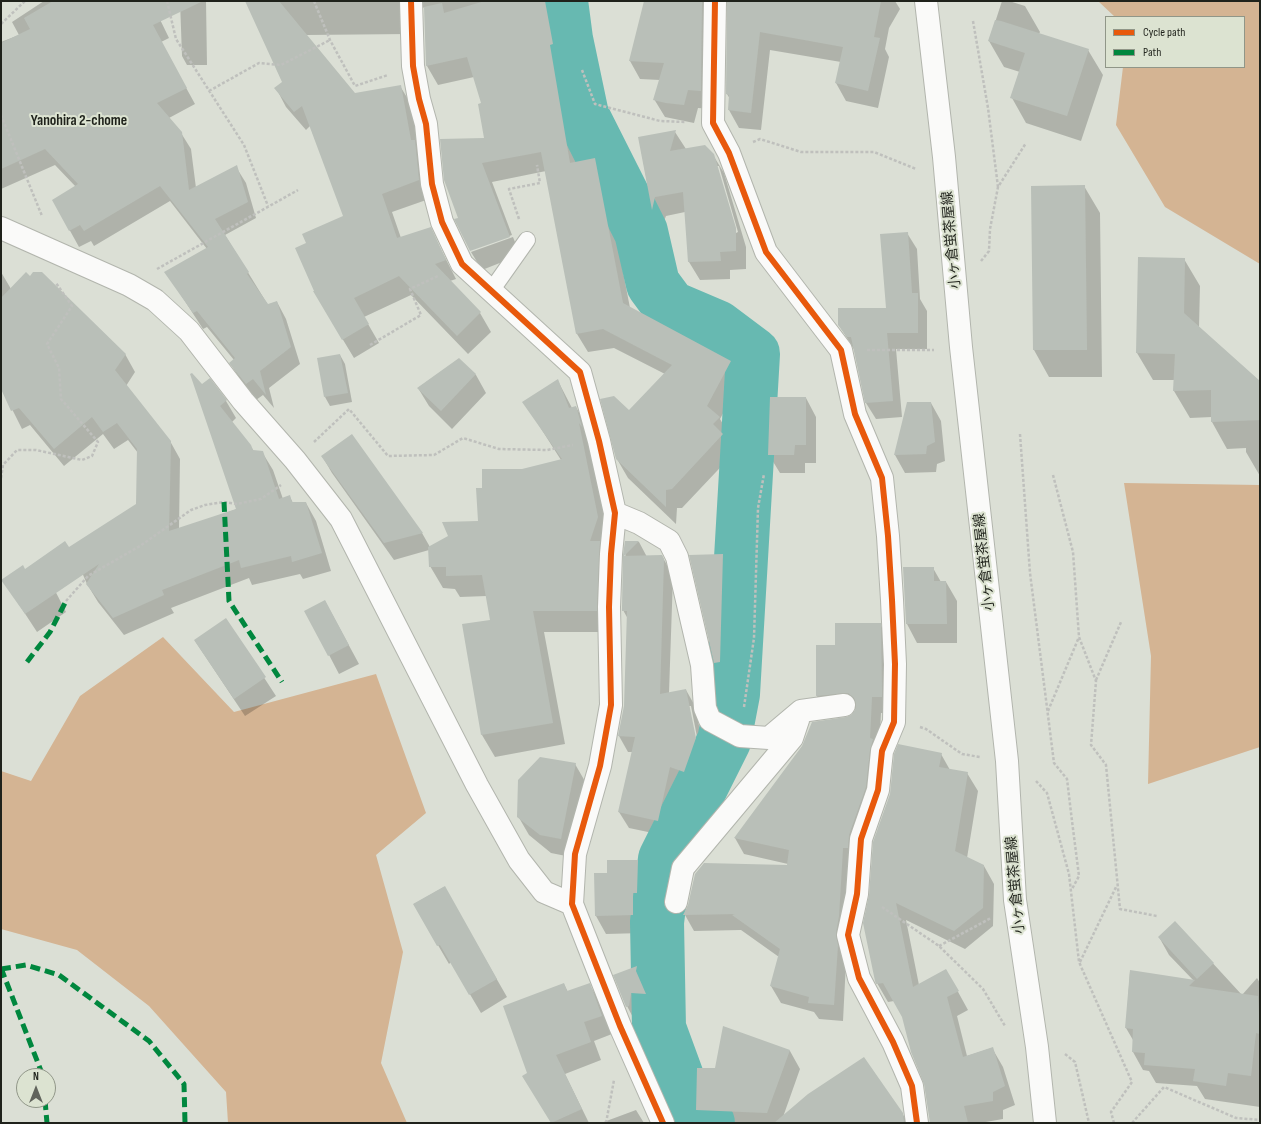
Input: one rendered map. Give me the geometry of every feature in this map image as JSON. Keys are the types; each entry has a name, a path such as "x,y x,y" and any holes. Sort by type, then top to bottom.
{"street":[{"path":"411,1 413,66 419,99 426,124 432,184 442,222 462,264 580,372 599,441 615,513 611,554 609,606 611,705 600,766 575,854 572,904 620,1026 663,1123"},
{"path":"715,1 713,123 728,153 766,252 841,350 855,414 882,478 888,536 892,600 895,664 894,722 882,751 878,790 862,839 857,894 848,935 850,948 859,978 894,1042 912,1086 917,1123"},
{"name":"小ヶ倉蛍茶屋線","path":"926,1 944,157 961,347 1007,761 1016,900 1037,1047 1045,1123"},
{"path":"1,228 129,285 154,300 189,331 243,401 298,465 341,519 477,785 519,860 544,892 572,904"},
{"path":"615,513 639,523 669,541 677,557 702,665 705,708 710,720 740,736 769,738 801,711 844,705"},
{"path":"676,902 683,868 792,738 801,711"}],"lane":[{"path":"491,291 527,240"}],"path":[{"path":"1,24 25,1"},
{"path":"167,1 176,39 244,145 268,206"},
{"path":"314,1 330,40 355,86 413,66"},
{"path":"973,21 988,108 998,187 990,229 989,251 978,265"},
{"path":"209,91 259,63 281,65 330,40"},
{"path":"582,70 595,104 660,120 713,123"},
{"path":"1,115 42,214 43,247 55,282 72,306 47,344 59,368 61,399 98,442 92,456 82,460 36,450 17,450 3,465 1,478"},
{"path":"728,153 760,139 801,152 874,152 916,169"},
{"path":"998,187 1026,143"},
{"path":"527,240 509,189 540,183 537,165"},
{"path":"129,285 298,190"},
{"path":"370,345 421,315 410,289 462,264"},
{"path":"841,350 936,350"},
{"path":"66,601 88,576 140,546 191,510 205,505 224,502 237,504 261,500 298,465 349,409 388,456 434,455 462,438 499,449 547,450 599,441"},
{"path":"1020,434 1030,573 1054,763 1067,779 1079,876 1072,889"},
{"path":"740,736 754,638 758,508 764,474"},
{"path":"1053,475 1073,552 1080,637 1096,681"},
{"path":"1121,622 1096,681 1091,745 1106,765 1116,887 1120,909 1157,916"},
{"path":"1048,712 1080,637"},
{"path":"894,722 926,728 962,754 980,757"},
{"path":"1033,778 1047,793 1072,889 1080,962 1132,1082 1111,1112 1114,1123"},
{"path":"1080,962 1116,887"},
{"path":"857,894 874,902 939,946 983,990 1006,1028"},
{"path":"939,946 995,916"},
{"path":"1064,1052 1075,1062 1089,1123"},
{"path":"1132,1123 1164,1087 1236,1118 1260,1120"}],"shaded area":[{"path":"1098,1 1260,1 1260,264 1165,207 1116,125 1123,68 1245,68 1245,16 1114,16"},
{"path":"1124,483 1260,485 1260,747 1148,784 1151,656"},
{"path":"163,637 234,712 376,674 426,813 376,855 403,952 381,1063 407,1123 228,1123 226,1092 149,1006 77,950 1,929 1,771 31,781 80,696"}],"building":[{"path":"53,1 203,1 153,25 187,88 157,103 182,132 189,190 237,165 248,202 215,219 249,272 247,274 268,304 277,301 291,347 260,371 266,395 253,379 246,384 229,363 235,358 197,311 193,313 164,272 208,247 160,186 84,231 80,225 69,231 52,200 78,184 45,149 1,169 1,43 30,29 24,18"},
{"path":"245,1 279,1 355,93 401,85 411,140 415,140 419,180 382,194 397,238 431,227 446,260 435,264 481,312 457,336 399,276 354,298 369,324 342,340 313,291 295,248 306,243 302,234 343,216 302,106 294,112 274,88 282,82"},
{"path":"485,1 545,1 553,44 550,45 570,163 595,158 623,303 731,361 707,406 720,417 713,424 723,434 672,489 666,490 666,507 616,459 600,399 614,396 629,410 672,365 603,329 576,334 541,152 482,163 510,237 470,251 454,219 458,218 444,180 440,139 484,138 478,104 481,103 467,57 426,66 424,7 442,3 444,13"},
{"path":"644,1 702,1 701,91 688,90 684,105 653,100 664,63 629,61"},
{"path":"727,1 881,1 874,37 880,38 868,91 835,83 843,47 760,32 751,113 728,110 729,95 726,94"},
{"path":"995,20 1089,49 1067,116 1010,98 1025,53 988,41"},
{"path":"676,130 670,151 705,145 714,154 736,228 736,251 720,252 721,261 688,262 683,192 655,197 652,210 638,137"},
{"path":"1085,185 1087,350 1033,350 1031,186"},
{"path":"908,232 912,293 918,293 918,333 887,333 893,401 865,403 851,337 847,337 838,325 838,308 886,308 880,234"},
{"path":"1138,257 1185,258 1184,313 1260,381 1260,420 1211,422 1211,390 1173,391 1175,354 1136,353"},
{"path":"26,272 30,276 33,272 42,272 126,354 115,370 171,441 169,531 236,509 190,374 192,373 202,384 210,378 227,400 220,406 251,445 253,450 263,451 279,499 290,495 292,502 306,502 322,553 292,562 291,556 241,568 239,560 162,590 164,595 113,618 86,584 99,564 25,614 1,580 23,565 25,569 65,541 69,547 136,504 137,449 117,423 103,432 92,417 54,449 19,408 11,411 1,389 1,298"},
{"path":"340,354 348,393 324,397 317,358"},
{"path":"459,358 476,374 441,411 417,388"},
{"path":"558,379 569,408 576,406 582,427 579,423 598,517 590,541 600,541 597,611 533,611 553,723 481,735 462,624 490,620 482,575 446,576 446,567 429,567 428,547 448,536 442,522 478,521 476,488 482,488 482,469 522,469 562,459 522,402"},
{"path":"770,397 806,397 806,445 795,445 794,455 768,455"},
{"path":"907,402 931,402 935,442 927,446 926,454 894,455"},
{"path":"352,434 423,533 384,543 321,456"},
{"path":"625,541 639,541 624,556 662,555 664,559 660,694 686,689 696,738 684,772 670,767 658,821 618,812 635,737 618,736 624,706 627,611 622,611 622,607 623,555"},
{"path":"723,554 720,662 714,663 689,555"},
{"path":"903,567 934,567 934,581 946,581 947,624 906,624"},
{"path":"325,600 349,645 328,656 304,611"},
{"path":"226,618 266,677 234,699 194,640"},
{"path":"835,623 881,623 882,697 872,697 870,738 873,739 870,750 866,787 849,835 848,848 843,848 839,916 836,933 838,945 834,1005 808,1003 809,997 770,986 780,949 732,915 735,914 683,915 688,905 695,874 704,863 787,865 789,850 734,838 802,746 812,722 846,717 851,715 855,710 856,704 854,698 848,693 816,696 816,645 835,645"},
{"path":"898,744 942,753 939,767 968,772 955,851 984,865 983,908 954,931 896,903 913,987 946,969 959,991 947,997 963,1057 993,1047 1005,1086 993,1092 993,1101 964,1106 968,1123 930,1123 924,1084 911,1052 902,1017 883,983 876,984 863,923 869,895 873,842 890,794 894,754"},
{"path":"540,757 576,763 561,839 540,835 517,817 518,780"},
{"path":"607,860 638,860 637,893 633,893 633,915 595,916 594,873 607,873"},
{"path":"445,886 497,979 469,995 440,945 437,946 413,904"},
{"path":"1175,921 1214,963 1197,979 1158,937"},
{"path":"637,966 636,971 646,994 631,993 629,1006 626,1007 613,975"},
{"path":"1130,970 1195,980 1189,986 1258,996 1260,1034 1256,1033 1251,1076 1228,1073 1226,1086 1193,1081 1195,1069 1144,1065 1145,1053 1132,1052 1133,1029 1125,1028"},
{"path":"564,983 567,991 590,983 602,1016 584,1022 591,1042 556,1055 582,1109 551,1123 522,1076 527,1073 503,1006"},
{"path":"723,1026 790,1050 767,1113 696,1110 697,1068 715,1068"},
{"path":"864,1057 903,1113 904,1123 774,1123 808,1094"}],"waterway":[{"path":"561,1 566,39 582,115 641,232 653,284 670,307 717,327 753,354 733,694 724,741 665,859 657,922 659,1028 685,1099 708,1123"}],"marked path":[{"path":"224,502 229,601 282,682"},
{"path":"27,662 50,632 66,601"},
{"path":"1,969 26,965 59,975 149,1041 184,1084 185,1123"},
{"path":"1,968 40,1068"},
{"path":"46,1108 47,1123"}],"cycle path":[{"path":"411,1 413,66 419,99 426,124 432,184 442,222 462,264 580,372 599,441 615,513 611,554 609,607 611,705 600,766 575,854 572,904 620,1026 663,1123"},
{"path":"715,1 713,123 729,153 766,252 841,350 855,414 882,478 888,536 892,600 895,664 894,722 882,751 878,790 861,839 857,894 848,935 859,978 893,1042 912,1086 917,1123"}],"district":[{"name":"Yanohira 2-chome","path":"79,121"}]}
